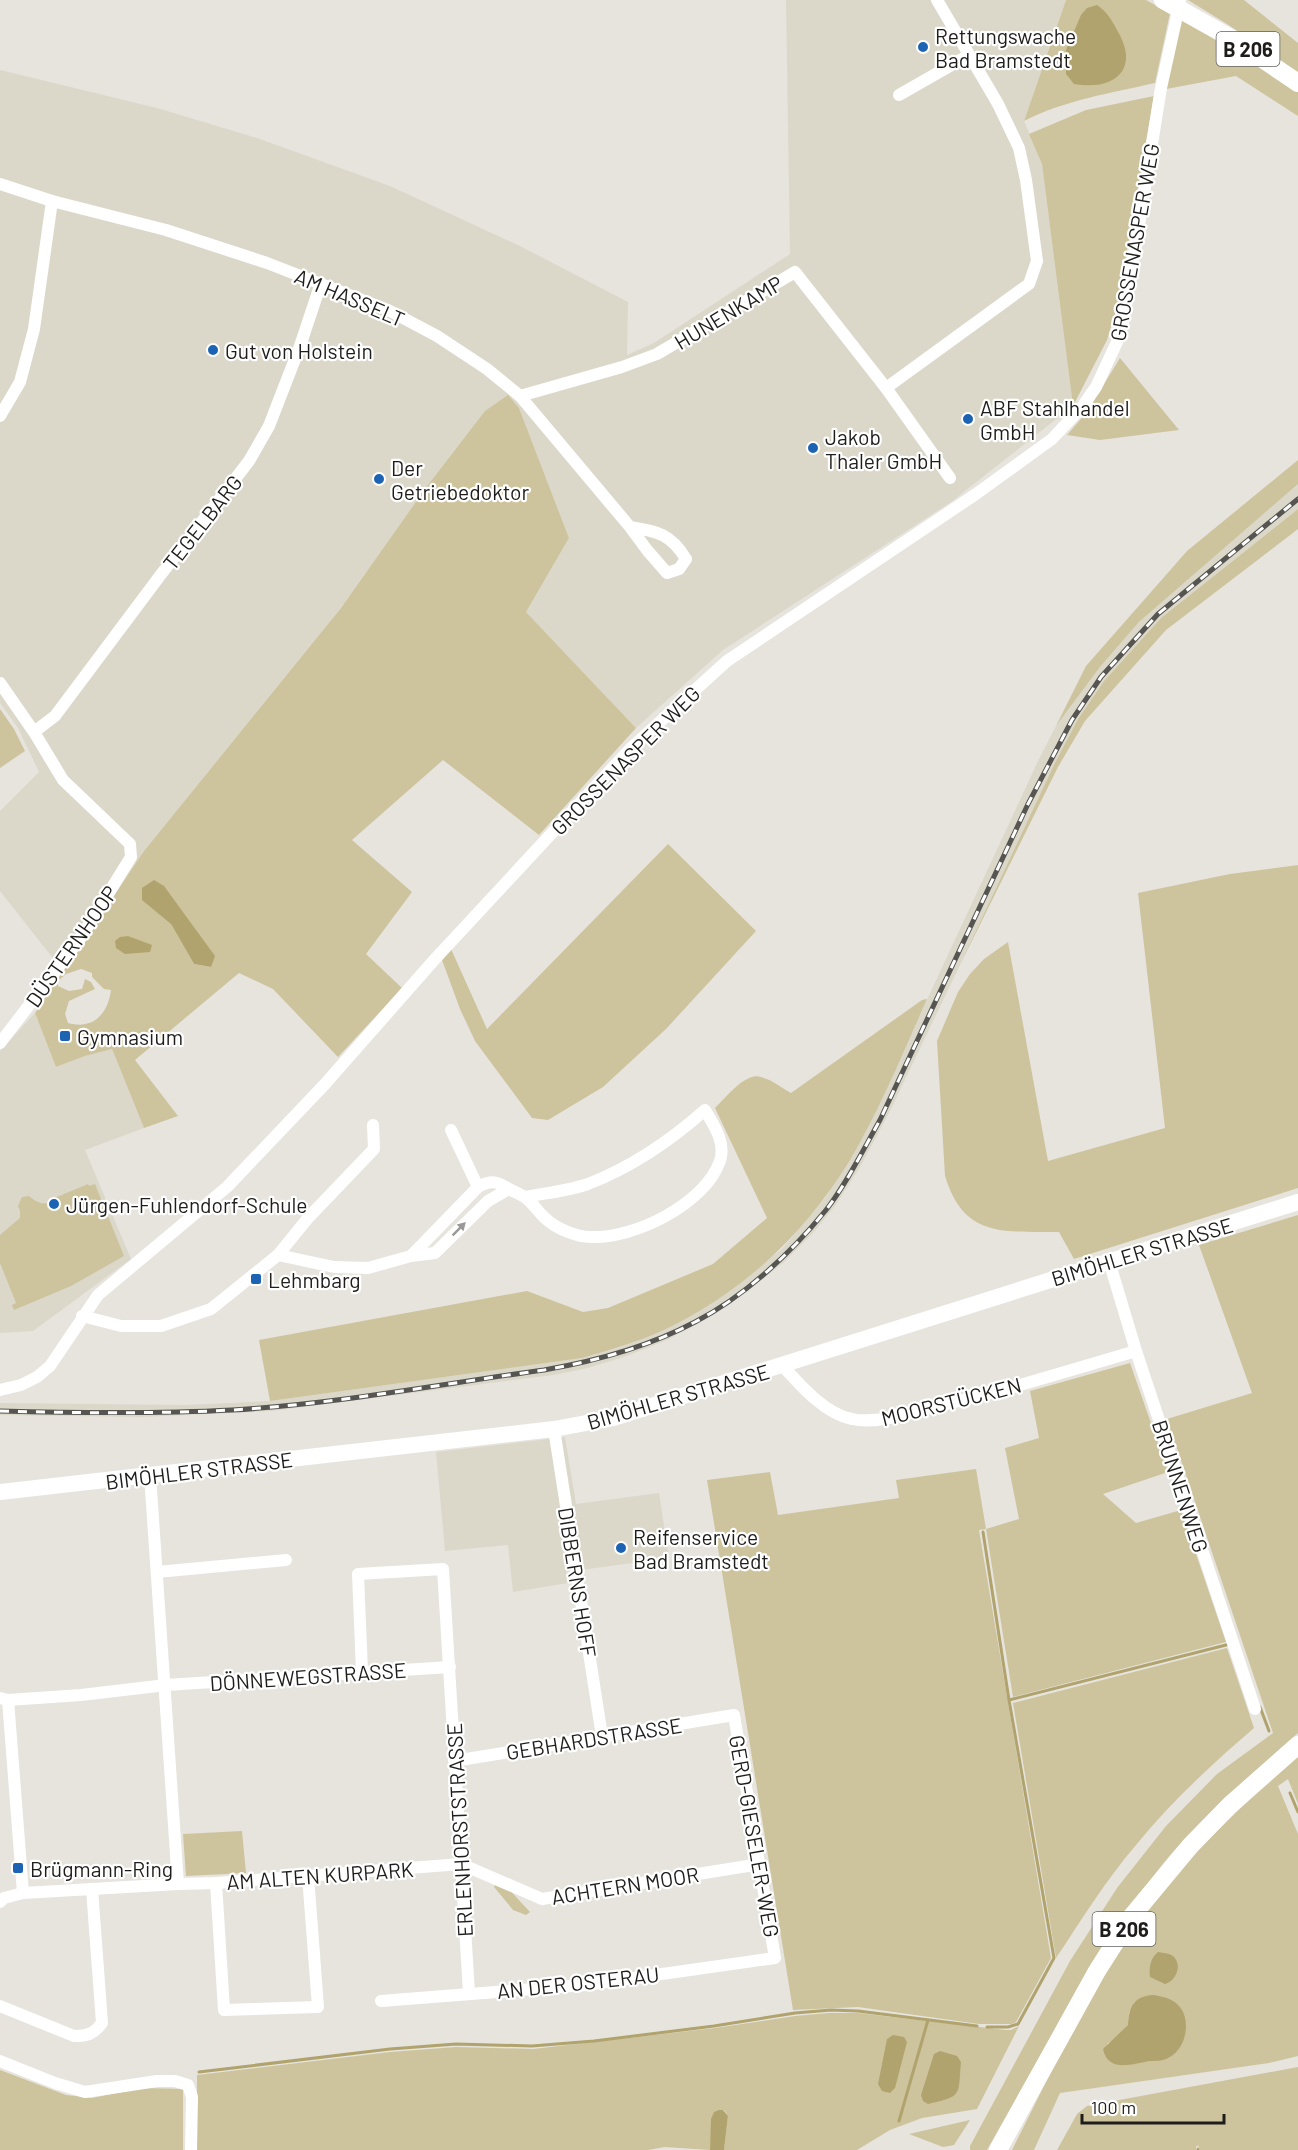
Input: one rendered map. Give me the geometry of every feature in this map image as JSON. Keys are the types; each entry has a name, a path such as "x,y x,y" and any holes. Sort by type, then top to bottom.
{"main road":[{"name":"B 206","path":"1163,0 1197,17 1298,83"},
{"name":"B 206","path":"998,2150 1097,1971 1132,1916 1160,1880 1230,1805 1298,1745"}],"street":[{"path":"886,388 1029,284 1037,261 1026,180 1019,148 998,104 937,0"},
{"name":"GROSSENASPER WEG","path":"0,1389 21,1385 37,1377 50,1366 98,1294 227,1186 325,1084 435,959 630,749 726,661 1052,440 1082,407 1108,365 1124,318 1161,88 1180,0"},
{"path":"899,95 969,55"},
{"name":"AM HASSELT","path":"0,184 52,201 169,231 321,283 388,310 437,336 487,369 520,396 667,573 679,569 686,559 678,545 666,536 630,526"},
{"path":"0,416 20,382 34,329 52,201"},
{"name":"HUNENKAMP","path":"520,396 622,368 657,354 795,272 886,388 950,478"},
{"name":"TEGELBARG","path":"34,732 55,716 249,461 269,426 321,283"},
{"path":"0,683 34,732"},
{"name":"DÜSTERNHOOP","path":"0,1043 80,939 131,857 130,844 63,780 34,732"},
{"path":"411,1256 478,1187 489,1181 498,1182 525,1197 546,1220 573,1233 590,1237 614,1235 645,1227 668,1215 690,1199 709,1180 720,1161 721,1143 716,1127 705,1110 684,1128 636,1161 587,1184 525,1197"},
{"path":"82,1316 121,1326 162,1326 211,1309 278,1255 308,1218 374,1149 373,1125"},
{"path":"451,1130 478,1187"},
{"path":"278,1255 334,1268 368,1268 411,1256 435,1253 488,1201 509,1190"},
{"name":"BIMÖHLER STRASSE","path":"0,1492 554,1429 614,1418 1298,1202"},
{"name":"BRUNNENWEG","path":"1109,1261 1136,1351 1255,1709"},
{"name":"MOORSTÜCKEN","path":"782,1365 831,1410 851,1419 871,1420 890,1418 993,1393 1136,1351"},
{"name":"DIBBERNS HOFF","path":"554,1429 602,1736"},
{"path":"150,1475 178,1884"},
{"path":"157,1572 286,1560"},
{"name":"ERLENHORSTSTRASSE","path":"362,1672 358,1574 443,1569 469,1993"},
{"name":"DÖNNEWEGSTRASSE","path":"4,1699 81,1695 166,1685 450,1667"},
{"path":"0,1902 4,1898 23,1893 4,1699"},
{"name":"GEBHARDSTRASSE","path":"454,1761 734,1715"},
{"name":"GERD-GIESELER-WEG","path":"734,1715 776,1958"},
{"name":"AM ALTEN KURPARK","path":"23,1893 216,1883 461,1864"},
{"name":"ACHTERN MOOR","path":"461,1864 542,1899 760,1864"},
{"path":"216,1883 224,2010 318,2007 308,1876"},
{"path":"0,2006 74,2036 86,2036 97,2030 102,2023 92,1889"},
{"name":"AN DER OSTERAU","path":"381,2001 585,1985 776,1958"},
{"path":"0,2061 55,2083 85,2092 157,2081 175,2081 188,2085 192,2097 191,2150"}],"shaded area":[{"path":"786,0 1066,0 1024,121 1042,164 1073,406 951,502 723,650 636,728 526,612 569,538 519,408 508,396 425,489 341,608 144,851 63,971 0,891 0,811 39,772 18,728 0,703 0,70 157,108 257,138 390,186 520,246 628,302 627,355 654,343 790,254"},
{"path":"1066,0 1146,0 1170,13 1155,83 1072,102 1024,121"},
{"path":"1188,0 1244,0 1298,43 1298,72 1227,24"},
{"path":"1097,5 1111,19 1124,44 1126,56 1124,67 1120,75 1112,81 1101,84 1074,84 1066,74 1066,50 1081,15 1087,8"},
{"path":"1180,19 1242,52 1298,91 1298,116 1236,76 1166,89"},
{"path":"1154,96 1117,307 1107,340 1073,406 1042,164 1029,134 1086,110"},
{"path":"1120,358 1179,430 1100,440 1067,435 1087,412"},
{"path":"508,395 519,408 569,538 526,612 636,728 539,835 443,760 352,840 412,892 366,954 402,988 338,1057 273,989 239,973 135,1060 178,1116 144,1128 112,1049 56,1067 35,1013 144,851 341,608 425,489 485,411","holes":["171,924 211,967 194,964","81,969 92,973 92,977 104,989 111,990 103,1013 92,1022 77,1025 68,1023 65,1014 69,1001 95,989 91,982 85,979 82,989 69,991 58,986 58,981 66,974"]},
{"path":"1298,460 1298,484 1139,622 1100,667 1056,726 1086,666 1187,551"},
{"path":"1298,484 1298,509 1161,618 1104,681 1078,719 890,1111 860,1167 835,1206 813,1233 784,1262 755,1285 715,1313 667,1340 624,1357 584,1369 553,1375 272,1411 142,1417 0,1415 0,1403 186,1405 270,1401 582,1358 621,1347 664,1330 710,1304 782,1249 826,1197 851,1158 1056,726 1100,667 1139,622"},
{"path":"1298,509 1298,529 1166,630 1085,721 1058,767 960,965 1054,765 1078,719 1104,681 1161,618"},
{"path":"0,709 14,729 25,751 0,768"},
{"path":"668,844 756,931 666,1029 603,1087 548,1120 532,1118 475,1041 460,1009 442,960 451,949 487,1029"},
{"path":"1298,865 1298,1188 1074,1259 1059,1232 1021,1232 988,1227 975,1221 963,1211 953,1196 945,1176 937,1041 958,992 984,959 1008,942 1048,1161 1165,1128 1138,893 1230,874"},
{"path":"154,880 164,886 215,956 211,967 194,964 171,924 142,900 142,888"},
{"path":"128,936 152,945 150,952 125,954 116,948 115,941 120,937"},
{"path":"927,999 871,1121 832,1187 813,1212 770,1259 720,1298 693,1315 644,1338 582,1358 270,1401 259,1340 527,1291 583,1312 608,1308 713,1264 767,1218 715,1108 742,1082 755,1076 769,1080 791,1093 922,1000"},
{"name":"Jürgen-Fuhlendorf-Schule","path":"35,1013 56,1067 112,1049 144,1128 85,1150 131,1259 33,1331 0,1333 0,1051"},
{"path":"88,1184 89,1186 95,1184 124,1256 71,1286 14,1310 12,1305 16,1303 0,1263 0,1235 20,1218 18,1206 22,1197 29,1196 40,1203 49,1203 53,1202 52,1199"},
{"path":"1298,1215 1298,1733 1218,1806 1162,1865 1135,1902 1087,1978 987,2150 970,2150 970,2146 1070,1961 1117,1888 1166,1826 1217,1774 1273,1733 1167,1419 1252,1393 1199,1245"},
{"path":"1130,1363 1168,1472 1103,1494 1136,1523 1181,1510 1226,1642 1013,1697 986,1529 1019,1519 1005,1448 1039,1438 1030,1391"},
{"path":"565,1437 576,1504 659,1493 669,1558 566,1572 568,1583 513,1592 508,1545 445,1551 436,1452"},
{"path":"976,1469 986,1529 979,1530 1051,1958 1016,2022 1012,2024 979,2024 858,2007 793,2010 707,1480 770,1472 778,1515 899,1498 896,1480"},
{"path":"1227,1648 1254,1728 1192,1784 1149,1829 1104,1886 1056,1958 1013,1703"},
{"path":"1298,1756 1298,1804 1288,1779 1278,1786 1298,1834 1298,2056 1269,2063 1060,2093 1034,2150 1012,2150 1089,2000 1143,1916 1197,1852","holes":["1135,2001 1124,2066 1107,2044 1128,2025 1129,2013"]},
{"path":"242,1831 246,1873 186,1876 183,1834"},
{"path":"496,1882 506,1886 530,1912 526,1915 513,1910 494,1887"},
{"path":"1158,1952 1171,1955 1178,1964 1175,1976 1165,1984 1150,1977 1151,1963"},
{"path":"1154,1995 1173,2001 1183,2012 1186,2026 1183,2042 1179,2048 1174,2054 1161,2060 1129,2065 1115,2064 1110,2061 1103,2049 1128,2025 1131,2007 1142,1997"},
{"path":"829,2013 858,2013 1006,2030 1019,2026 977,2109 922,2118 890,2130 857,2150 724,2150 728,2116 724,2110 714,2112 710,2150 665,2147 648,2150 197,2150 197,2075 390,2052 456,2047 533,2049"},
{"path":"893,2035 904,2037 907,2042 895,2088 890,2093 882,2091 878,2084 887,2039"},
{"path":"940,2051 957,2056 961,2062 958,2088 956,2093 948,2099 928,2104 923,2101 921,2095 934,2054"},
{"path":"1298,2067 1298,2150 1200,2150 1198,2145 1196,2150 1057,2150 1077,2114 1087,2106"},
{"path":"0,2070 66,2095 92,2098 142,2088 183,2089 183,2150 0,2150"},
{"path":"723,2110 728,2116 724,2150 710,2150 711,2119 714,2112"},
{"path":"970,2120 954,2145 943,2147 909,2134"}],"waterway":[{"path":"983,1532 1009,1700 1054,1958 1018,2024 1008,2027 987,2027"},
{"path":"1009,1700 1226,1645"},
{"path":"1260,1707 1269,1731"},
{"path":"1290,1793 1298,1812"},
{"path":"199,2072 390,2049 456,2044 532,2046 594,2041 831,2010 858,2011 977,2026"},
{"path":"899,2121 928,2020"}],"railway":[{"path":"0,1411 145,1413 232,1410 349,1398 544,1370 602,1357 659,1339 695,1322 732,1300 798,1242 834,1200 848,1178 880,1120 1028,804 1072,720 1101,677 1158,614 1298,499"}],"place":[{"name":"Rettungswache Bad Bramstedt","path":"923,47"},
{"name":"Gut von Holstein","path":"213,350"},
{"name":"ABF Stahlhandel GmbH","path":"968,419"},
{"name":"Jakob Thaler GmbH","path":"813,448"},
{"name":"Der Getriebedoktor","path":"379,479"},
{"name":"Gymnasium","path":"65,1036"},
{"name":"Jürgen-Fuhlendorf-Schule","path":"54,1204"},
{"name":"Lehmbarg","path":"256,1279"},
{"name":"Reifenservice Bad Bramstedt","path":"621,1548"},
{"name":"Brügmann-Ring","path":"18,1868"}]}
